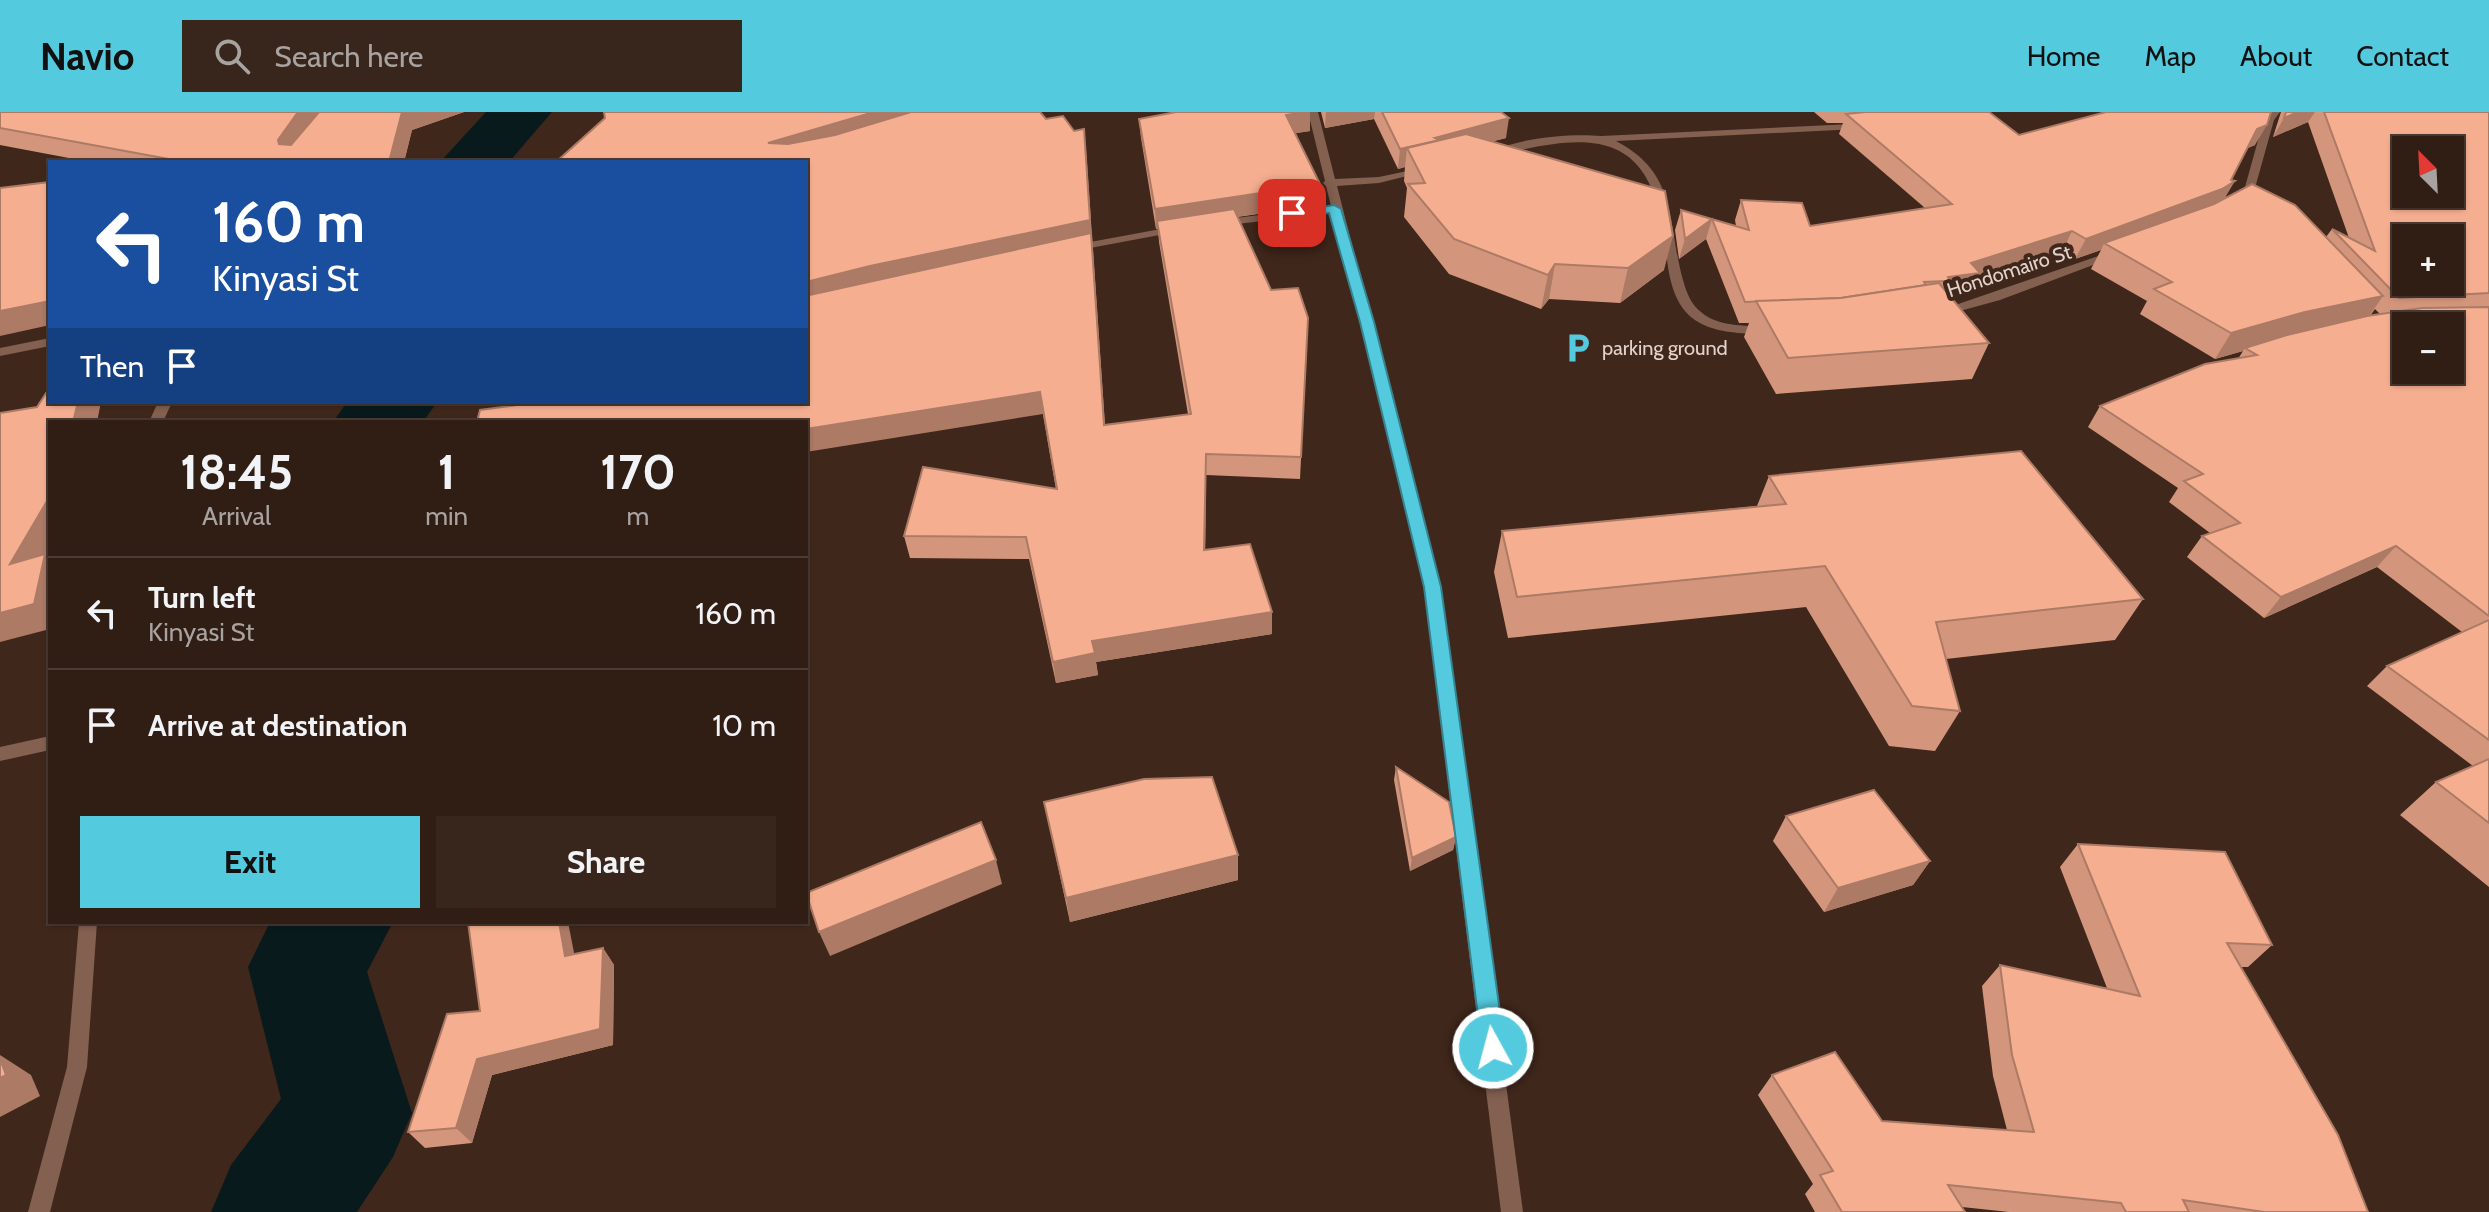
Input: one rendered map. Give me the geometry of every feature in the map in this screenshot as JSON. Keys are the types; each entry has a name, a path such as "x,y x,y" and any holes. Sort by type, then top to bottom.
{"street":[{"path":"1313,112 1334,209 1367,322 1432,587 1512,1212"},
{"path":"2230,205 2254,193 2269,119 2275,112"},
{"path":"1487,155 1547,141 1853,127"},
{"path":"1602,139 1626,151 1656,179 1664,200 1678,294 1696,316 1711,323 1757,331 1783,330"},
{"path":"1328,183 1379,180 1444,166"},
{"path":"1059,250 1198,226 1334,209"},
{"name":"Hondomairo St","path":"1928,315 1996,297 2130,247"},
{"path":"0,352 48,342"},
{"path":"0,754 48,743"},
{"path":"39,1212 77,1067 88,924"}],"building":[{"path":"0,112 298,112 278,140 279,144 291,145 319,112 402,112 390,160 174,160 0,128"},
{"path":"604,112 874,112 768,143 788,144 835,135 911,112 1040,112 1046,119 1063,116 1074,131 1084,129 1090,220 808,282 808,160 558,160 605,118"},
{"path":"1176,112 1305,112 1286,115 1320,184 1155,209 1139,119"},
{"path":"1382,112 1501,112 1509,118 1400,149"},
{"path":"1989,112 2019,135 2106,112 2271,112 2267,125 2257,129 2231,180 2235,181 2222,189 2086,239 2072,231 1971,263 1980,273 1948,277 1950,281 1924,282 1926,285 1841,298 1745,302 1712,219 1749,230 1741,200 1802,203 1810,226 1952,204 1846,114"},
{"path":"2324,112 2489,112 2489,293 2464,294 2464,224 2392,224 2392,291 2332,229 2375,251"},
{"path":"1466,134 1665,191 1673,236 1628,268 1555,264 1548,275 1454,239 1408,184 1425,183 1407,148"},
{"path":"48,182 48,301 0,311 0,188"},
{"path":"2252,184 2295,205 2383,296 2305,312 2231,333 2154,289 2172,282 2104,243 2214,204"},
{"path":"1234,209 1271,290 1298,288 1308,318 1301,457 1206,454 1204,550 1250,544 1272,612 1092,641 1095,653 1053,662 1026,537 904,536 923,467 1057,489 1040,392 808,429 808,420 478,420 480,410 525,404 808,404 808,294 1091,233 1104,425 1191,414 1157,221"},
{"path":"1681,210 1712,219 1685,239"},
{"path":"1939,283 1989,343 1788,358 1756,301 1841,298"},
{"path":"2489,307 2489,616 2396,546 2281,597 2202,536 2240,523 2184,481 2203,474 2100,406 2205,364 2257,355 2245,348 2287,335 2392,312 2392,384 2464,384 2464,312 2394,312 2422,308"},
{"path":"48,390 48,404 78,404 74,420 48,420 48,499 10,564 45,554 34,604 0,613 0,413 37,407"},
{"path":"2021,451 2143,599 1936,622 1960,711 1912,706 1825,566 1517,597 1502,531 1786,504 1769,476"},
{"path":"2489,620 2489,740 2387,666"},
{"path":"2489,759 2489,823 2436,782"},
{"path":"1396,767 1449,802 1456,837 1412,858"},
{"path":"1212,777 1238,855 1066,898 1044,802 1144,779"},
{"path":"1874,790 1930,861 1838,888 1786,816"},
{"path":"981,822 996,860 819,932 808,892"},
{"path":"2078,844 2225,852 2272,945 2227,943 2338,1135 2368,1212 2264,1212 2183,1200 2189,1212 2126,1212 2121,1203 1948,1185 1965,1212 1842,1212 1820,1175 1833,1171 1772,1075 1835,1052 1882,1121 2034,1132 2012,1055 2000,965 2140,996"},
{"path":"468,924 559,924 565,956 603,948 600,1029 477,1059 456,1128 408,1132 447,1014 480,1011"},
{"path":"0,1059 6,1075 0,1078"}],"waterway":[{"path":"475,160 521,112"},
{"path":"376,420 395,404"},
{"path":"278,1212 348,1113 307,967 334,924"}],"place":[{"name":"parking ground","path":"1578,348"}],"route":[{"path":"1292,213 1334,209 1367,322 1432,587 1493,1048"}]}
